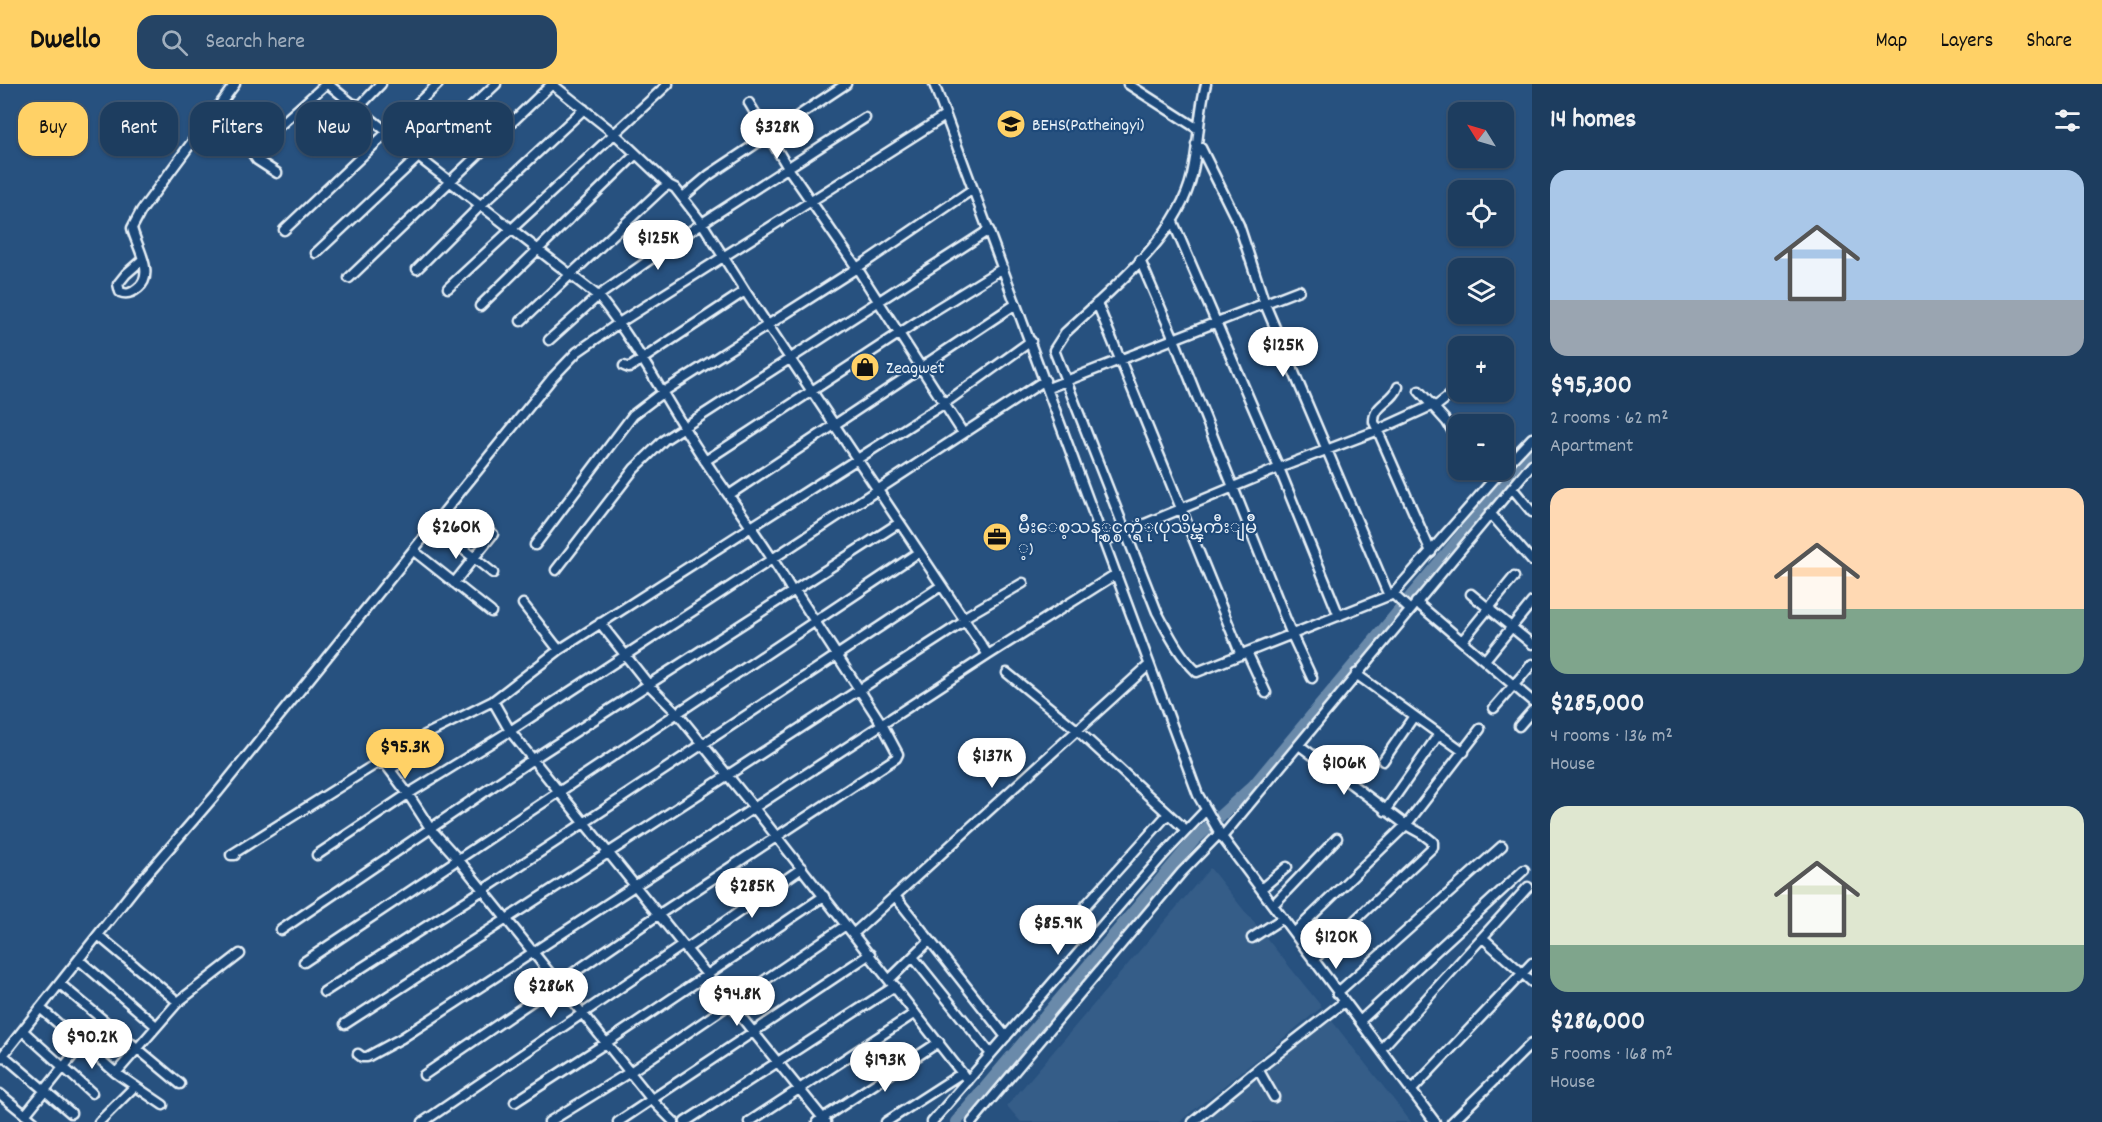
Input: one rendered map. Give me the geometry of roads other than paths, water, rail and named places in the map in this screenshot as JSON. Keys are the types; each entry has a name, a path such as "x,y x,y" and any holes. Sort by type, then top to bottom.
{"street":[{"path":"222,102 235,84"},
{"path":"284,123 327,84 353,102"},
{"path":"360,102 381,84"},
{"path":"418,102 438,84"},
{"path":"476,102 495,84"},
{"path":"348,278 552,84 615,134 683,197 988,655"},
{"path":"448,288 668,84"},
{"path":"683,197 710,175 846,84"},
{"path":"934,84 1031,341 1054,384 1124,533 1157,612 1175,647 1197,672 1393,596 1493,480"},
{"path":"1128,84 1198,129"},
{"path":"1206,84 1192,175 1173,222 1140,260 1065,333 1056,345 1054,384 1108,540 1116,574 1207,812 1337,993 1435,1122"},
{"path":"749,103 788,168 857,268 963,433"},
{"path":"417,269 481,205 584,109"},
{"path":"71,1113 1,1057 135,888 218,792 553,377 577,352 619,323 945,116"},
{"path":"371,117 383,128"},
{"path":"549,340 598,296 702,223 865,118"},
{"path":"284,230 383,135"},
{"path":"1196,144 1201,148 1239,225 1265,304 1393,596 1408,608"},
{"path":"142,260 132,228 141,211 190,146"},
{"path":"480,306 636,154"},
{"path":"254,156 277,173"},
{"path":"316,253 417,156 598,296 619,323 705,461 773,558 792,591 796,592 898,751 898,756 658,915 424,1075"},
{"path":"521,321 569,274 669,185"},
{"path":"535,545 633,415 663,392 857,268 974,189"},
{"path":"1173,222 1279,468 1339,616"},
{"path":"556,570 634,469 664,440 989,230"},
{"path":"1140,260 1174,339 1292,635 1312,678"},
{"path":"705,461 1003,268"},
{"path":"317,855 963,433 1054,384 1121,361 1299,290"},
{"path":"624,366 629,368 745,291"},
{"path":"1097,303 1181,509 1244,653 1266,693"},
{"path":"729,495 1016,304"},
{"path":"390,770 416,751 425,735 493,701 559,650 945,402 1031,341"},
{"path":"1398,387 1394,395 1373,417 1377,431 1431,552"},
{"path":"1419,391 1434,406 1448,426"},
{"path":"1108,540 1279,468 1377,431 1434,406 1448,396"},
{"path":"1514,457 1532,438"},
{"path":"972,1122 1182,872 1299,745 1408,608 1416,602 1512,488 1528,474 1532,464"},
{"path":"1512,488 1532,512"},
{"path":"1490,513 1532,561"},
{"path":"281,930 533,759 899,523"},
{"path":"434,526 493,573"},
{"path":"454,583 493,534"},
{"path":"414,551 491,612"},
{"path":"304,962 919,552"},
{"path":"358,1054 367,1057 402,1038 883,726 988,655 1116,574"},
{"path":"1462,641 1514,577"},
{"path":"345,1024 1023,583"},
{"path":"324,992 483,890 941,586"},
{"path":"1471,594 1532,644"},
{"path":"1416,602 1532,701"},
{"path":"1485,660 1532,602"},
{"path":"523,604 559,650"},
{"path":"600,623 649,685 677,713 778,837 965,1077"},
{"path":"1494,708 1532,664"},
{"path":"853,933 1149,665"},
{"path":"1007,673 1077,730 1186,830"},
{"path":"1356,674 1464,752"},
{"path":"493,701 510,731 798,1088 822,1121 939,1042"},
{"path":"1519,726 1532,711"},
{"path":"1383,761 1413,716"},
{"path":"1294,933 1406,825 1480,729"},
{"path":"1386,811 1439,734"},
{"path":"1299,745 1386,811 1433,842 1433,847 1313,960"},
{"path":"235,855 231,855 374,765 384,762 430,828 507,919 652,1100 674,1122"},
{"path":"886,1122 965,1077 991,1054 1186,830 1207,812"},
{"path":"1086,906 1168,814"},
{"path":"1273,905 1337,838"},
{"path":"1337,993 1502,846"},
{"path":"1261,889 1287,867"},
{"path":"423,1122 802,868"},
{"path":"1360,1021 1524,870"},
{"path":"1381,1049 1528,887"},
{"path":"515,1102 606,1044 824,896"},
{"path":"895,896 1006,1036"},
{"path":"1252,938 1283,918"},
{"path":"549,1122 630,1072 846,925"},
{"path":"98,935 177,1002"},
{"path":"1483,938 1532,982"},
{"path":"685,1122 892,983 930,940"},
{"path":"116,1073 177,1002 240,954"},
{"path":"618,1122 870,954"},
{"path":"913,957 991,1054"},
{"path":"79,960 156,1026"},
{"path":"1411,1091 1532,963"},
{"path":"60,984 180,1084"},
{"path":"1193,1122 1344,1002"},
{"path":"40,1008 116,1073 163,1105"},
{"path":"749,1122 915,1013"},
{"path":"23,1030 92,1093"},
{"path":"1452,1122 1532,1043"},
{"path":"25,1114 82,1044"},
{"path":"1258,1069 1274,1097"},
{"path":"932,1122 965,1077"},
{"path":"99,1122 135,1086"},
{"path":"0,1094 34,1122"}],"waterway":[{"path":"956,1122 1195,839 1253,786 1532,451"}],"place":[{"name":"BEHS(Patheingyi)","path":"1011,124"},
{"name":"Zeagwet","path":"865,367"},
{"name":"မ်ိဳးေစ့သန့္စင္စက္ရံု(ပုသိမ္ၾကီးျမိဳ ့)","path":"997,537"}]}
